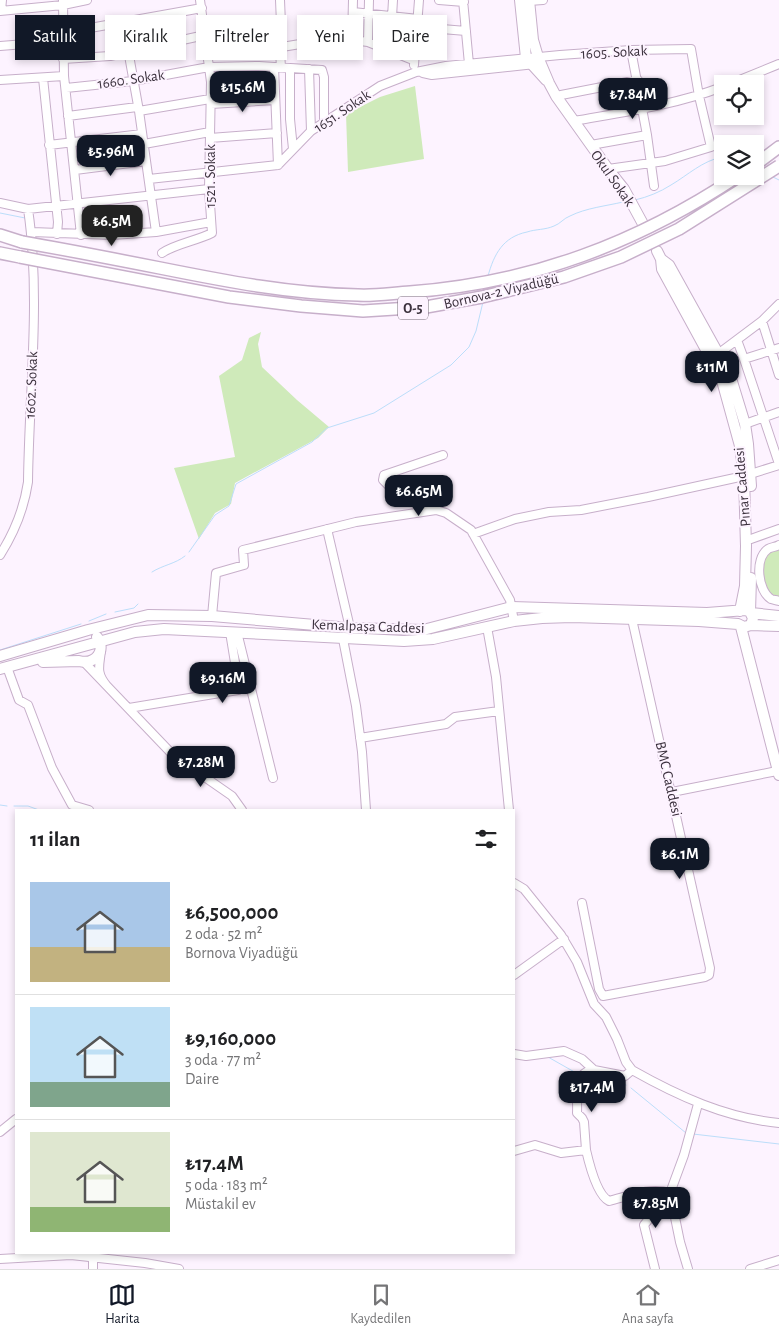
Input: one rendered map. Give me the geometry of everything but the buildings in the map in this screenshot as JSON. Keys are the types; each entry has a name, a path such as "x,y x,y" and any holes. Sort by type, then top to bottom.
{"highway":[{"path":"764,158 779,147"},
{"name":"Bornova-2 Viyadüğü","path":"0,253 247,300 363,311 426,307 564,277 621,257 679,229 779,166"},
{"name":"Bornova-2 Viyadüğü","path":"0,236 22,242 233,283 293,291 359,296 480,284 556,265 616,244 670,218 723,185"}],"main road":[{"name":"Okul Sokak","path":"526,0 533,40 534,61 590,145 624,189 644,224"},
{"name":"Pınar Caddesi","path":"745,612 749,539 748,475 744,424 730,375 669,265 659,255 662,269 721,377 748,475"},
{"path":"749,539 750,575 745,612 736,618 745,625 779,752"},
{"name":"Kemalpaşa Caddesi","path":"0,656 84,631 148,615 212,616 350,628 423,630 512,607 707,613 745,612 779,616"},
{"path":"745,612 753,619 745,625"},
{"name":"Kemalpaşa Caddesi","path":"3,668 70,650 100,646 134,632 164,629 404,641 432,639 514,621 557,617 779,626"},
{"path":"745,625 778,773"},
{"path":"24,662 82,662 94,660 100,646 84,631 72,640 70,650 82,662"}],"street":[{"path":"2,0 0,11 87,0"},
{"path":"24,0 24,9"},
{"path":"280,0 281,15"},
{"path":"353,0 352,12 380,15"},
{"path":"368,42 369,0"},
{"path":"393,0 393,15"},
{"path":"418,15 419,0"},
{"path":"439,0 463,1 470,64"},
{"path":"526,0 542,0"},
{"path":"63,2 63,15"},
{"path":"153,15 201,4"},
{"path":"447,28 466,31"},
{"path":"363,41 373,44"},
{"path":"0,46 15,44"},
{"name":"1605. Sokak","path":"534,61 632,50 691,49 699,96"},
{"path":"632,50 652,164 654,186"},
{"path":"63,60 81,235"},
{"path":"130,60 156,232"},
{"name":"1521. Sokak","path":"162,254 169,248 212,234 209,189 210,101 208,60"},
{"path":"149,178 209,174 278,166 275,100 278,60"},
{"path":"414,60 416,72"},
{"path":"416,72 470,64 534,61"},
{"path":"416,72 432,74 534,61"},
{"path":"752,75 779,64"},
{"name":"1660. Sokak","path":"66,88 133,81 209,67 309,69"},
{"path":"290,68 290,119 293,150"},
{"path":"311,132 309,69 322,70 324,77 324,123"},
{"name":"1651. Sokak","path":"278,166 311,132 324,123 380,86 416,72"},
{"path":"0,80 64,76"},
{"path":"43,78 58,222 57,234"},
{"path":"556,96 638,80"},
{"path":"574,121 642,110 699,96 714,90"},
{"path":"608,169 652,164 711,147 699,96"},
{"path":"68,116 210,101 275,100"},
{"path":"144,144 210,135 277,133"},
{"path":"49,145 142,134"},
{"path":"590,145 647,134"},
{"path":"74,170 146,161"},
{"path":"0,203 28,209 209,189"},
{"name":"1602. Sokak","path":"0,555 12,537 26,498 28,482 34,304 32,232 28,209"},
{"path":"32,232 107,236 156,232 211,222"},
{"path":"718,354 762,321 779,304"},
{"path":"762,321 775,349 779,375"},
{"path":"473,534 522,518 549,512 581,510 748,475 779,465 737,340"},
{"path":"744,359 775,349"},
{"path":"744,424 779,412"},
{"path":"443,455 384,475 383,480 420,505 446,513 471,530 512,607 514,621"},
{"path":"212,616 216,573 244,565 243,550 356,522 436,510"},
{"path":"327,529 350,628"},
{"path":"749,539 779,529"},
{"path":"779,545 767,550 760,560 759,571 763,589 771,598 779,601"},
{"name":"BMC Caddesi","path":"582,903 599,989 604,996 709,975 710,968 672,792 632,619"},
{"path":"487,628 496,677 509,809"},
{"path":"129,708 238,690 234,632"},
{"path":"234,632 273,778"},
{"path":"343,639 356,706 366,809"},
{"path":"100,646 99,672 107,686"},
{"path":"82,662 173,755 232,796 241,809"},
{"path":"3,668 19,700 28,705 52,768 72,805 86,809"},
{"path":"360,738 446,724 455,717 499,711"},
{"path":"672,792 778,773"},
{"path":"515,884 524,889 564,939 577,962 594,1004 606,1017 626,1062 632,1070 698,1104 757,1121 779,1123"},
{"path":"515,974 564,939"},
{"path":"515,1054 526,1056 564,1051 582,1059 594,1070"},
{"path":"632,1070 625,1076 594,1070 586,1071 579,1079 577,1113 584,1122 589,1164 600,1191 609,1202 640,1192 660,1190 670,1193"},
{"path":"654,1269 644,1225 670,1193 684,1155 698,1104"},
{"path":"0,1132 15,1120"},
{"path":"515,1151 535,1145 561,1153 586,1150"},
{"path":"670,1193 680,1242 688,1269"},
{"path":"0,1259 45,1256 93,1257 179,1269"},
{"path":"93,1257 93,1269"},
{"path":"750,1269 779,1260"}],"green space":[{"path":"415,86 424,159 348,172 346,114 380,97"},
{"path":"261,332 258,344 262,367 329,427 318,438 235,483 231,504 215,513 199,539 174,468 235,457 219,376 242,360 249,338"},
{"path":"779,548 779,597 771,594 761,580 765,560 769,553"}],"waterway":[{"path":"635,200 658,192 714,159"},
{"path":"771,176 779,180"},
{"path":"488,276 493,261 501,248 506,242 519,234 551,227 583,211 623,202"},
{"path":"0,213 25,218"},
{"path":"189,552 215,515 229,506 236,484 312,442 327,428 374,413 451,365 469,347 476,331 483,302"},
{"path":"152,572 185,556"},
{"path":"115,612 134,608 138,604"},
{"path":"89,621 106,614"},
{"path":"0,650 81,624"},
{"path":"0,805 7,806"},
{"path":"14,806 28,806 36,809"},
{"path":"536,1058 548,1057 578,1074"},
{"path":"614,1082 618,1083"},
{"path":"631,1088 686,1133"},
{"path":"693,1134 779,1144"}]}
